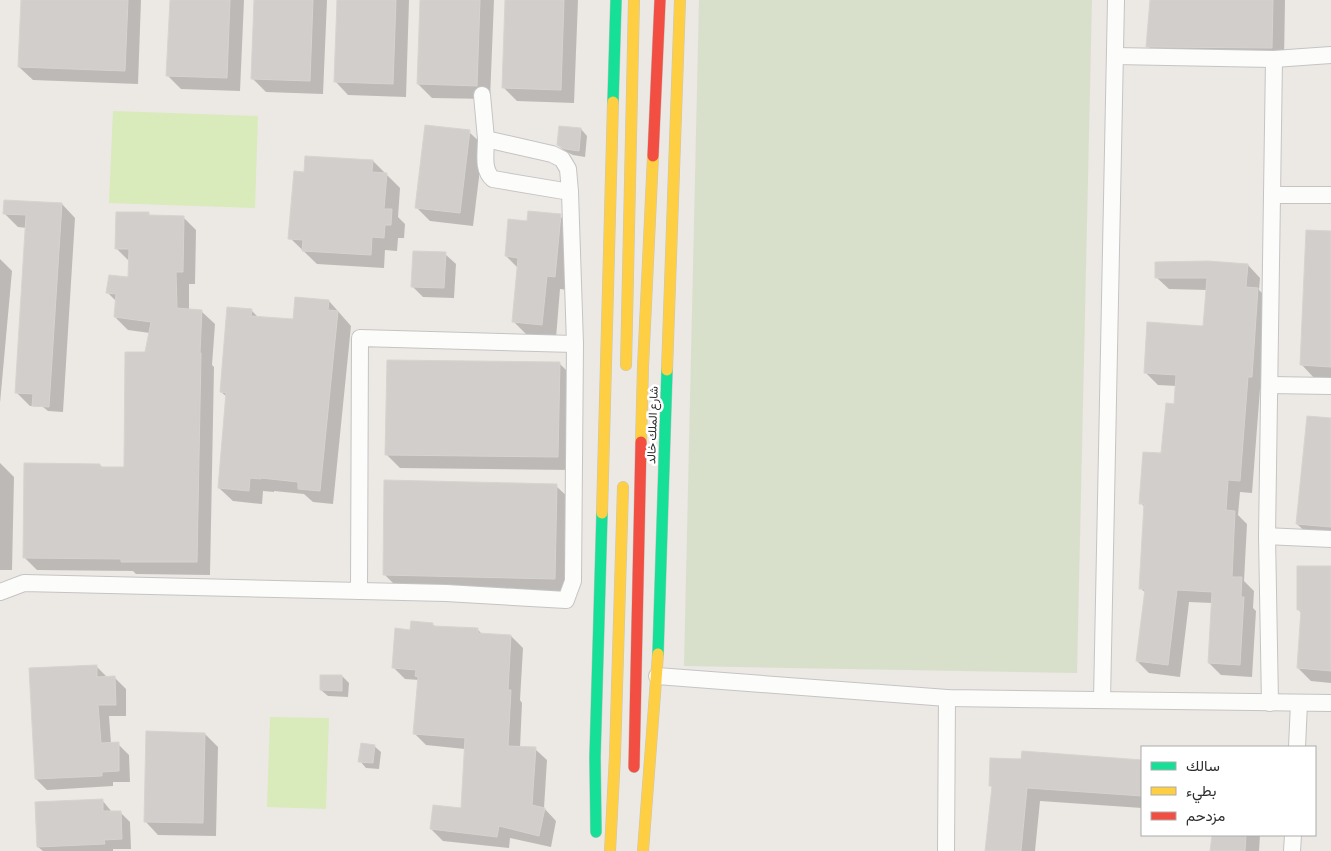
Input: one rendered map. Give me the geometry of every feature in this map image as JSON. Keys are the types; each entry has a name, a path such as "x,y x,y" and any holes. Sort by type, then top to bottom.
{"main road":[{"path":"596,842 594,757 616,0"},
{"path":"626,370 634,0"},
{"path":"634,782 643,367 660,0"},
{"name":"شارع الملك خالد","path":"643,851 657,676 680,0"},
{"path":"610,851 615,755 623,475"},
{"path":"632,851 633,831"}],"street":[{"path":"1102,700 1116,0"},
{"path":"1115,56 1274,59 1331,55"},
{"path":"1270,703 1267,536 1274,59"},
{"path":"482,95 486,139 486,170 488,175 493,180 570,192"},
{"path":"0,592 24,583 446,593 566,600 573,580 575,344 568,169 562,159 552,154 486,139"},
{"path":"1272,195 1331,195"},
{"path":"359,591 360,338 575,344"},
{"path":"1270,385 1331,386"},
{"path":"1267,536 1331,539"},
{"path":"657,676 947,698 1331,704"},
{"path":"946,851 947,698"},
{"path":"1297,746 1299,703"},
{"path":"1292,851 1293,836"}],"green space":[{"path":"699,0 1092,0 1077,673 684,666"},
{"path":"113,111 258,116 255,208 109,203"},
{"path":"270,717 329,718 326,809 267,807"}],"building":[{"path":"21,0 128,0 125,71 18,67"},
{"path":"170,0 230,0 227,78 166,76"},
{"path":"254,0 313,0 310,81 251,79"},
{"path":"337,0 396,0 393,84 334,82"},
{"path":"420,0 480,0 477,86 417,84"},
{"path":"505,0 564,0 561,90 502,88"},
{"path":"1150,0 1273,0 1272,48 1146,47"},
{"path":"425,125 470,130 460,213 415,208"},
{"path":"559,126 581,128 579,151 565,149 557,145"},
{"path":"305,156 373,160 372,172 387,173 384,209 392,209 391,225 385,225 384,238 372,237 371,255 302,251 303,240 288,239 294,171 304,172"},
{"path":"4,200 62,203 49,407 32,406 33,394 15,393 26,215 3,214"},
{"path":"528,211 561,214 555,277 547,276 542,325 512,322 518,258 505,256 508,219 527,221"},
{"path":"116,212 149,212 149,215 184,216 183,272 176,272 177,308 202,310 197,562 121,562 121,559 23,558 24,463 100,464 100,467 124,467 125,352 145,352 151,322 114,317 116,294 106,293 109,275 128,277 129,249 115,249"},
{"path":"1306,230 1331,231 1331,367 1300,365"},
{"path":"413,251 446,252 444,288 411,287"},
{"path":"1208,261 1248,264 1246,287 1258,288 1252,377 1248,377 1240,481 1228,480 1226,510 1235,511 1232,577 1242,577 1241,597 1244,597 1240,665 1208,663 1212,592 1177,590 1168,665 1136,661 1145,589 1139,589 1144,504 1139,504 1143,452 1161,453 1166,403 1174,404 1176,375 1144,373 1147,322 1203,326 1207,278 1155,278 1155,262"},
{"path":"295,297 329,300 328,310 338,311 320,491 298,489 298,482 261,478 250,478 249,491 218,488 226,393 220,392 227,307 252,309 251,316 293,319"},
{"path":"387,360 560,362 558,457 385,455"},
{"path":"1307,416 1331,418 1331,527 1296,524"},
{"path":"384,480 557,484 555,579 383,575"},
{"path":"1297,566 1331,566 1331,671 1297,668 1301,610 1297,610"},
{"path":"411,621 433,623 433,626 478,628 478,633 511,635 508,690 511,690 508,746 536,747 532,805 545,808 539,836 499,826 497,837 430,829 433,805 461,808 465,738 413,734 418,677 415,676 416,670 392,668 395,628 410,630"},
{"path":"97,665 97,677 115,676 116,705 98,705 101,743 119,742 119,771 102,772 102,776 35,779 29,668"},
{"path":"320,675 342,675 342,691 320,690"},
{"path":"146,731 205,733 203,823 144,822"},
{"path":"361,743 375,745 373,763 358,762"},
{"path":"1022,751 1141,760 1141,796 1027,788 1021,851 985,851 992,786 989,786 990,758 1021,759"},
{"path":"103,799 103,811 121,811 122,839 104,840 105,844 37,847 35,802"},
{"path":"1212,836 1246,836 1245,851 1210,851"}],"traffic: fast":[{"path":"613,102 616,0"},
{"path":"658,654 667,370"},
{"path":"596,832 595,757 602,513"}],"traffic: slow":[{"path":"626,365 634,0"},
{"path":"667,370 680,0"},
{"path":"602,513 613,102"},
{"path":"641,442 653,156"},
{"path":"610,851 615,755 623,487"},
{"path":"643,851 658,654"}],"traffic: jam":[{"path":"653,156 660,0"},
{"path":"634,767 641,442"}]}
